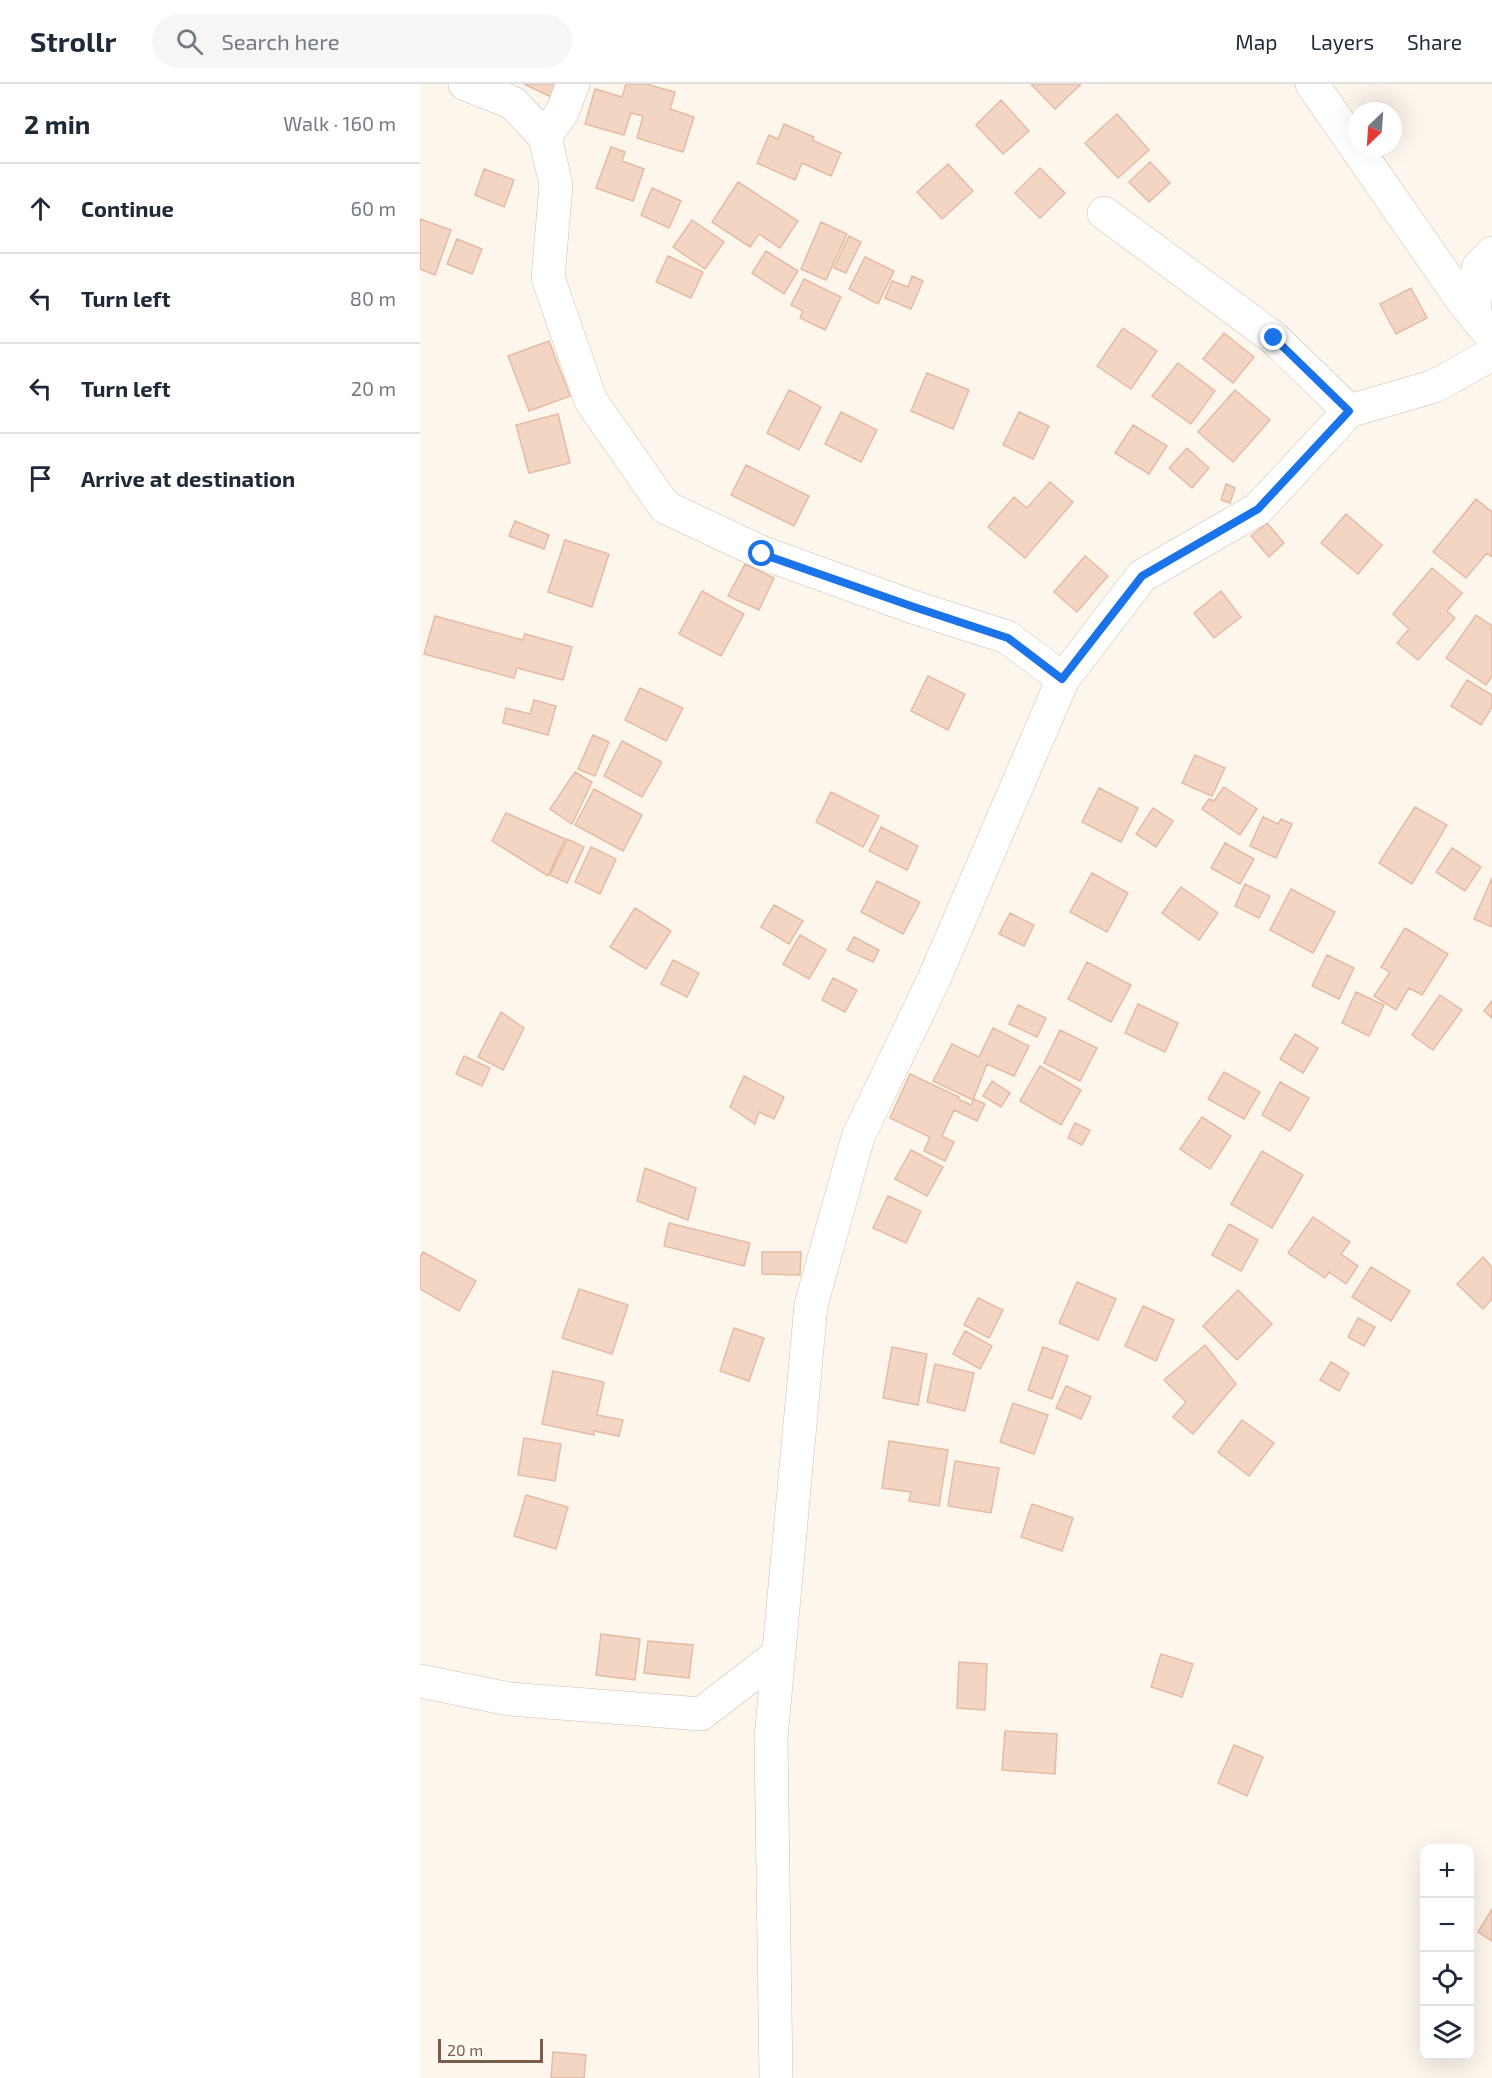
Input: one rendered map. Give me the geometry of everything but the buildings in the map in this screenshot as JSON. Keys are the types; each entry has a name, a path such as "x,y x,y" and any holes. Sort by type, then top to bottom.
{"street":[{"path":"465,84 513,103 545,137 556,185 548,278 591,400 665,507 762,554 1008,638 1062,679"},
{"path":"545,137 562,112 573,84"},
{"path":"1312,84 1462,300 1483,326"},
{"path":"1104,213 1274,338 1349,411"},
{"path":"1483,326 1478,268 1492,253"},
{"path":"776,2078 771,1738 811,1305 858,1137 934,979 1062,679 1142,576 1258,509 1349,411 1435,386 1492,354"},
{"path":"420,1681 509,1699 701,1714 779,1654"}],"route":[{"path":"762,554 1008,638 1062,679 1142,576 1258,509 1349,411 1274,338"}]}
